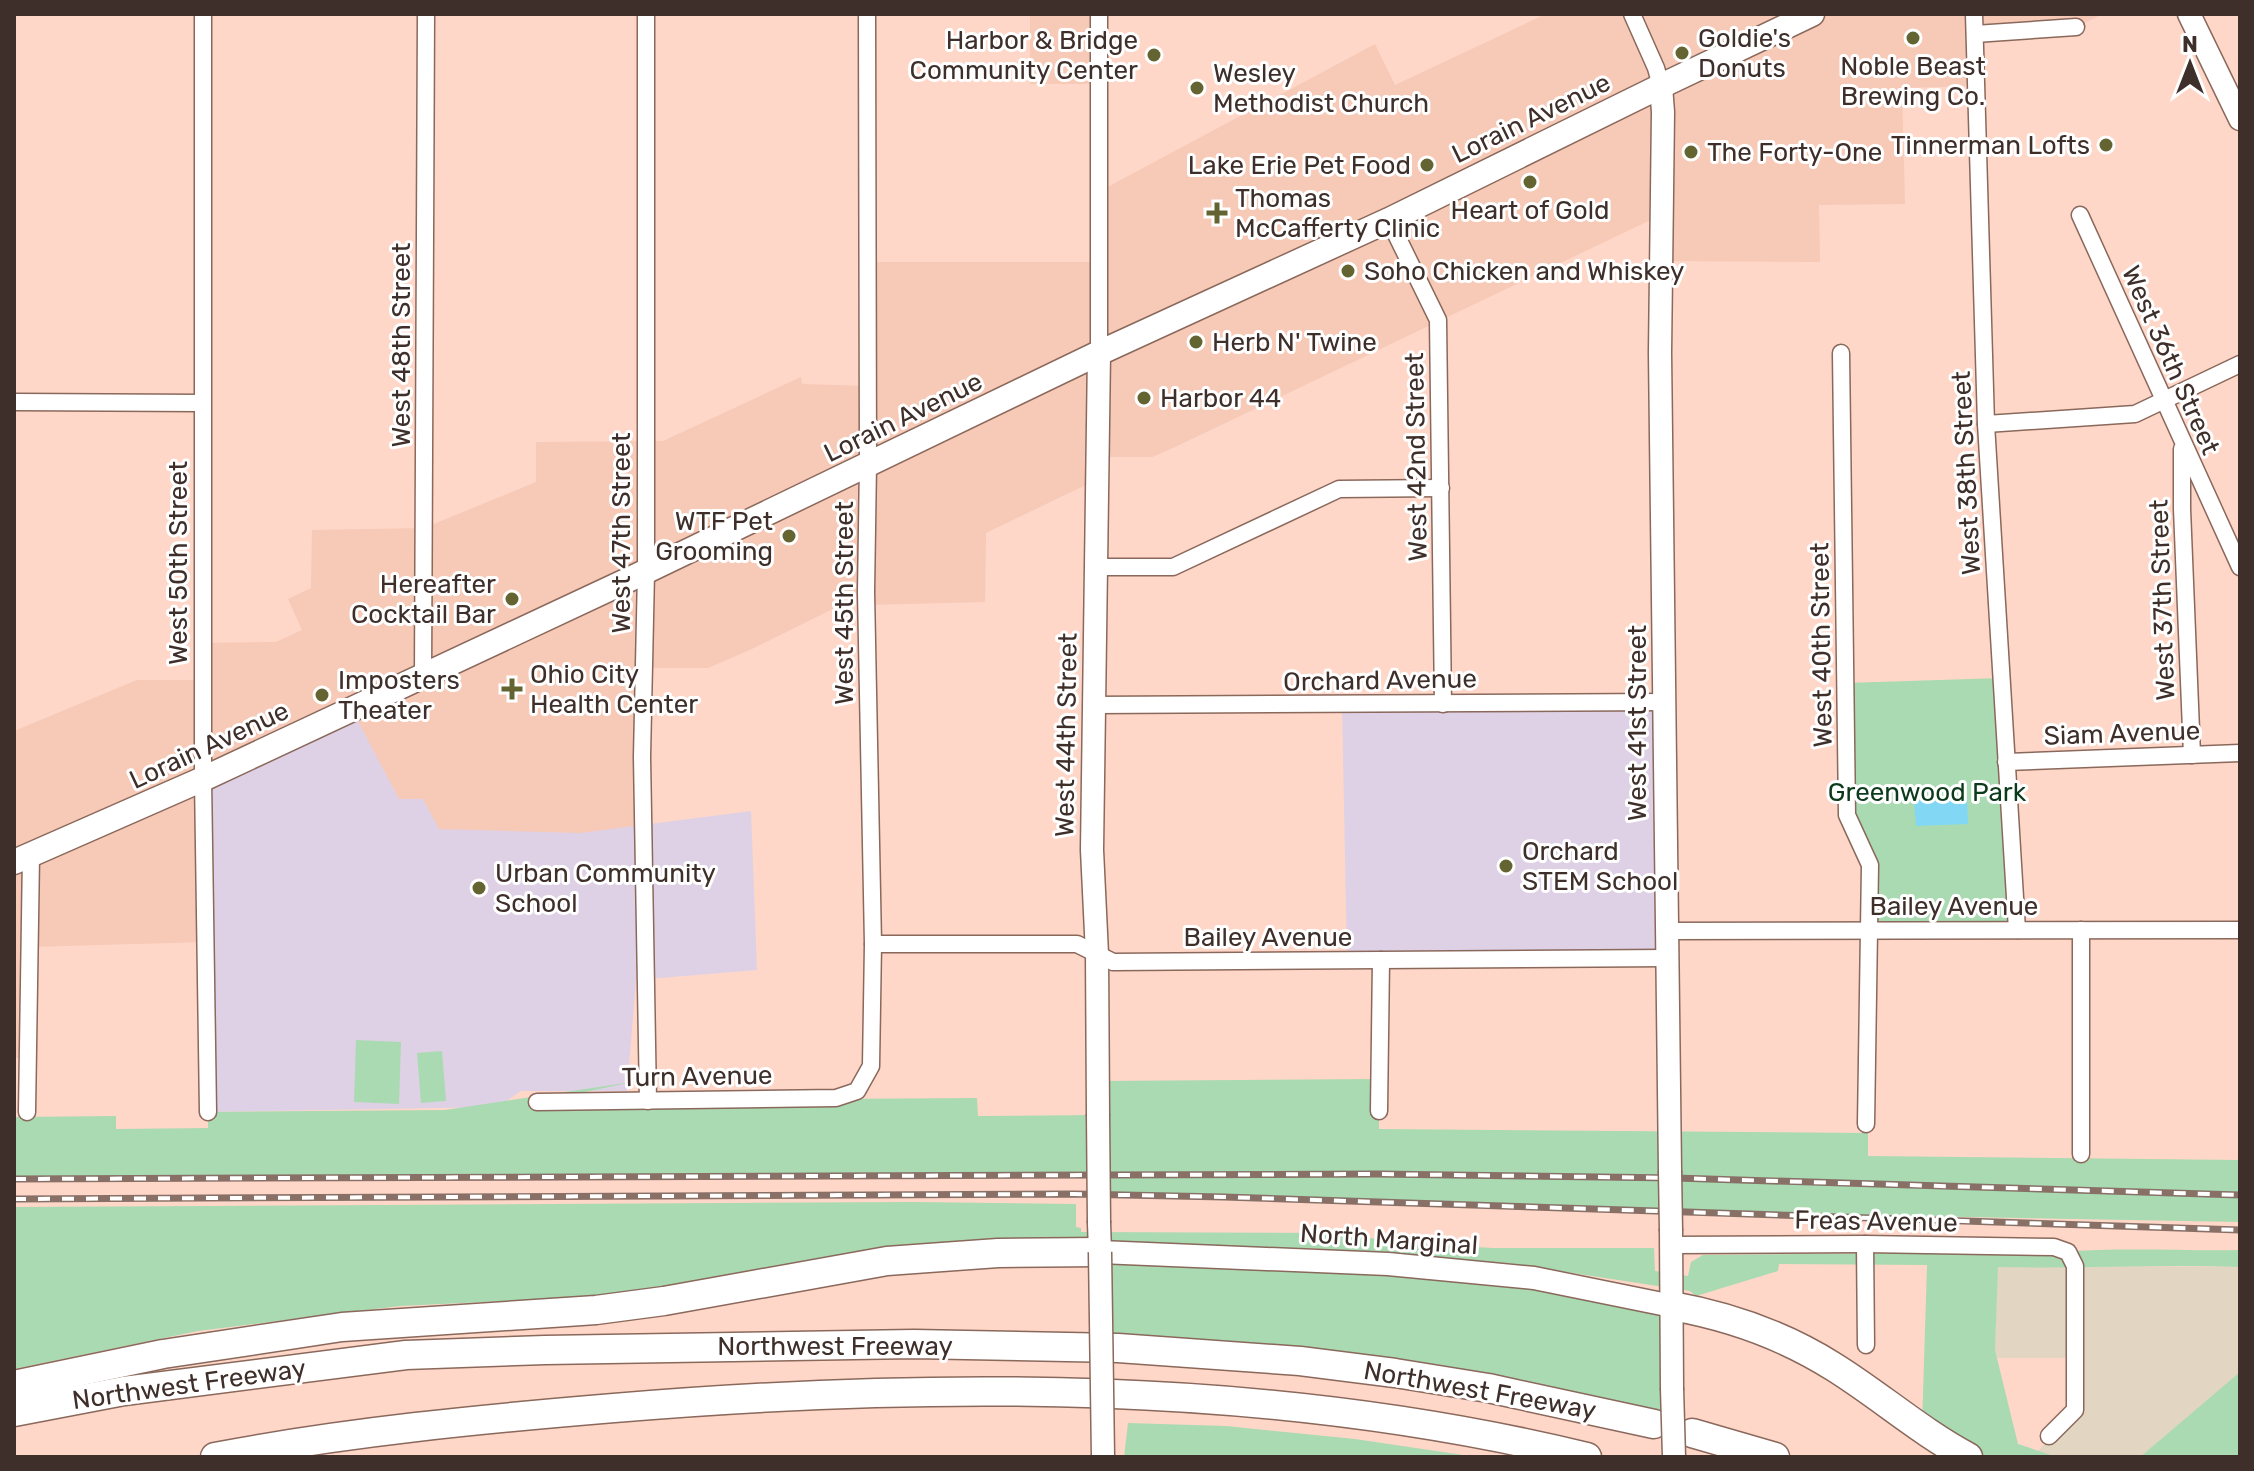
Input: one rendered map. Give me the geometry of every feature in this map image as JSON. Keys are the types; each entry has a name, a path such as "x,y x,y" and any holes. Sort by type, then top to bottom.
{"highway":[{"path":"14,1385 163,1354 342,1327 596,1310 900,1260 998,1253 1100,1252"},
{"path":"1672,1306 1738,1322 1793,1344 1832,1366 1968,1457"},
{"name":"Northwest Freeway","path":"14,1412 124,1391 406,1355 914,1344 1118,1348 1300,1361 1488,1388 1654,1424"},
{"name":"Northwest Freeway","path":"215,1457 444,1423 683,1402 858,1393 1027,1392 1226,1401 1310,1410 1457,1430 1587,1457"},
{"path":"1692,1433 1775,1457"}],"main road":[{"name":"Lorain Avenue","path":"23,859 203,779 646,572 1099,353 1389,220 1812,14"}],"street":[{"name":"West 50th Street","path":"203,14 203,779 208,1112"},
{"name":"West 48th Street","path":"423,676 426,14"},
{"name":"West 47th Street","path":"646,14 646,572 642,757 648,1101"},
{"name":"West 45th Street","path":"857,1091 871,1066 873,944 866,592 867,14"},
{"name":"West 44th Street","path":"1099,14 1099,353 1092,850 1097,954 1103,1457"},
{"path":"1632,14 1661,86"},
{"name":"West 38th Street","path":"1974,14 1986,424 2017,930"},
{"path":"2189,14 2240,119"},
{"path":"1975,34 2076,27"},
{"name":"West 41st Street","path":"1661,86 1660,353 1674,1457"},
{"name":"West 36th Street","path":"2080,215 2240,567"},
{"name":"West 42nd Street","path":"1389,220 1438,320 1443,704"},
{"name":"West 40th Street","path":"1841,353 1847,815 1870,865 1866,1124"},
{"path":"1986,424 2135,414 2240,364"},
{"path":"14,402 202,403"},
{"name":"West 37th Street","path":"2182,443 2192,755"},
{"path":"1096,567 1173,567 1339,489 1441,488"},
{"name":"Orchard Avenue","path":"1094,705 1666,702"},
{"name":"Siam Avenue","path":"2006,762 2240,753"},
{"path":"23,859 27,1112"},
{"path":"2081,930 2081,1154"},
{"name":"Bailey Avenue","path":"1667,931 2240,930"},
{"name":"Bailey Avenue","path":"873,944 1077,944 1113,962 1667,958"},
{"path":"1379,1111 1381,960"},
{"name":"Turn Avenue","path":"537,1102 836,1098 857,1091"},
{"name":"Freas Avenue","path":"1671,1238 2054,1247 2068,1252 2074,1261 2075,1410 2049,1436"},
{"path":"1865,1244 1866,1345"},
{"name":"North Marginal","path":"1100,1252 1388,1264 1534,1278 1672,1306"}],"shaded area":[{"path":"1030,14 1099,14 1099,84 1030,84"},
{"path":"1546,14 2103,14 2076,27 1975,34 1976,86 1902,88 1905,204 1819,205 1820,262 1662,261 1661,215 1152,457 1097,457 1096,480 986,533 985,602 866,605 865,593 708,668 644,668 643,836 205,942 30,947 28,1058 14,1058 14,731 137,680 202,680 203,643 276,642 302,630 288,599 311,588 312,530 424,528 536,482 536,442 663,441 801,377 802,384 867,386 868,262 1099,262 1100,191 1375,44 1395,85"},
{"name":"Orchard STEM School","path":"1666,702 1667,958 1347,960 1342,705"},
{"name":"Urban Community School","path":"352,710 399,799 423,799 439,829 580,833 751,811 757,970 636,980 627,1091 521,1091 498,1107 208,1112 203,779"},
{"path":"1998,1246 2088,1266 2240,1267 2240,1372 2140,1457 2057,1457 2038,1451 2075,1410 2074,1358 1997,1358"}],"green space":[{"name":"Greenwood Park","path":"2001,678 2017,930 1871,930 1870,865 1847,815 1846,683"},
{"path":"356,1040 401,1042 399,1104 354,1102"},
{"path":"442,1051 446,1101 421,1103 417,1053"},
{"path":"1379,1079 1379,1129 1868,1133 1868,1156 2240,1160 2240,1222 1702,1212 1099,1195 1098,1175 14,1179 14,1117 116,1116 116,1129 208,1128 208,1112 445,1110 632,1082 543,1101 977,1098 978,1116 1097,1115 1097,1081"},
{"path":"913,1202 1076,1204 1076,1227 1081,1228 1081,1232 1337,1233 1405,1243 1493,1248 1654,1248 1655,1271 1688,1276 1691,1262 1703,1255 2240,1250 2240,1267 1998,1267 1995,1350 2018,1444 2057,1457 1968,1457 1922,1427 1927,1265 1779,1264 1778,1271 1696,1296 1690,1291 1507,1263 1411,1259 1312,1248 891,1246 699,1283 587,1297 400,1306 198,1331 14,1369 14,1207"},
{"path":"1100,1252 1388,1264 1672,1306 1673,1430 1609,1414 1101,1347"},
{"path":"2240,1372 2240,1457 2140,1457"},
{"path":"1128,1423 1226,1426 1355,1439 1477,1457 1124,1457"}],"water":[{"path":"1967,798 1968,824 1916,826 1914,800"}],"railway":[{"path":"14,1179 1377,1174 1675,1178 2240,1195"},
{"path":"14,1199 1074,1194 2240,1230"}],"place":[{"name":"Noble Beast Brewing Co.","path":"1913,38"},
{"name":"Goldie's Donuts","path":"1682,53"},
{"name":"Harbor & Bridge Community Center","path":"1154,55"},
{"name":"Wesley Methodist Church","path":"1197,88"},
{"name":"Tinnerman Lofts","path":"2106,145"},
{"name":"The Forty-One","path":"1691,152"},
{"name":"Lake Erie Pet Food","path":"1427,165"},
{"name":"Heart of Gold","path":"1530,182"},
{"name":"Thomas McCafferty Clinic","path":"1217,213"},
{"name":"Soho Chicken and Whiskey","path":"1348,271"},
{"name":"Herb N' Twine","path":"1196,342"},
{"name":"Harbor 44","path":"1144,398"},
{"name":"WTF Pet Grooming","path":"789,536"},
{"name":"Hereafter Cocktail Bar","path":"512,599"},
{"name":"Ohio City Health Center","path":"512,689"},
{"name":"Imposters Theater","path":"322,695"},
{"name":"Orchard STEM School","path":"1506,866"},
{"name":"Urban Community School","path":"479,888"}]}
